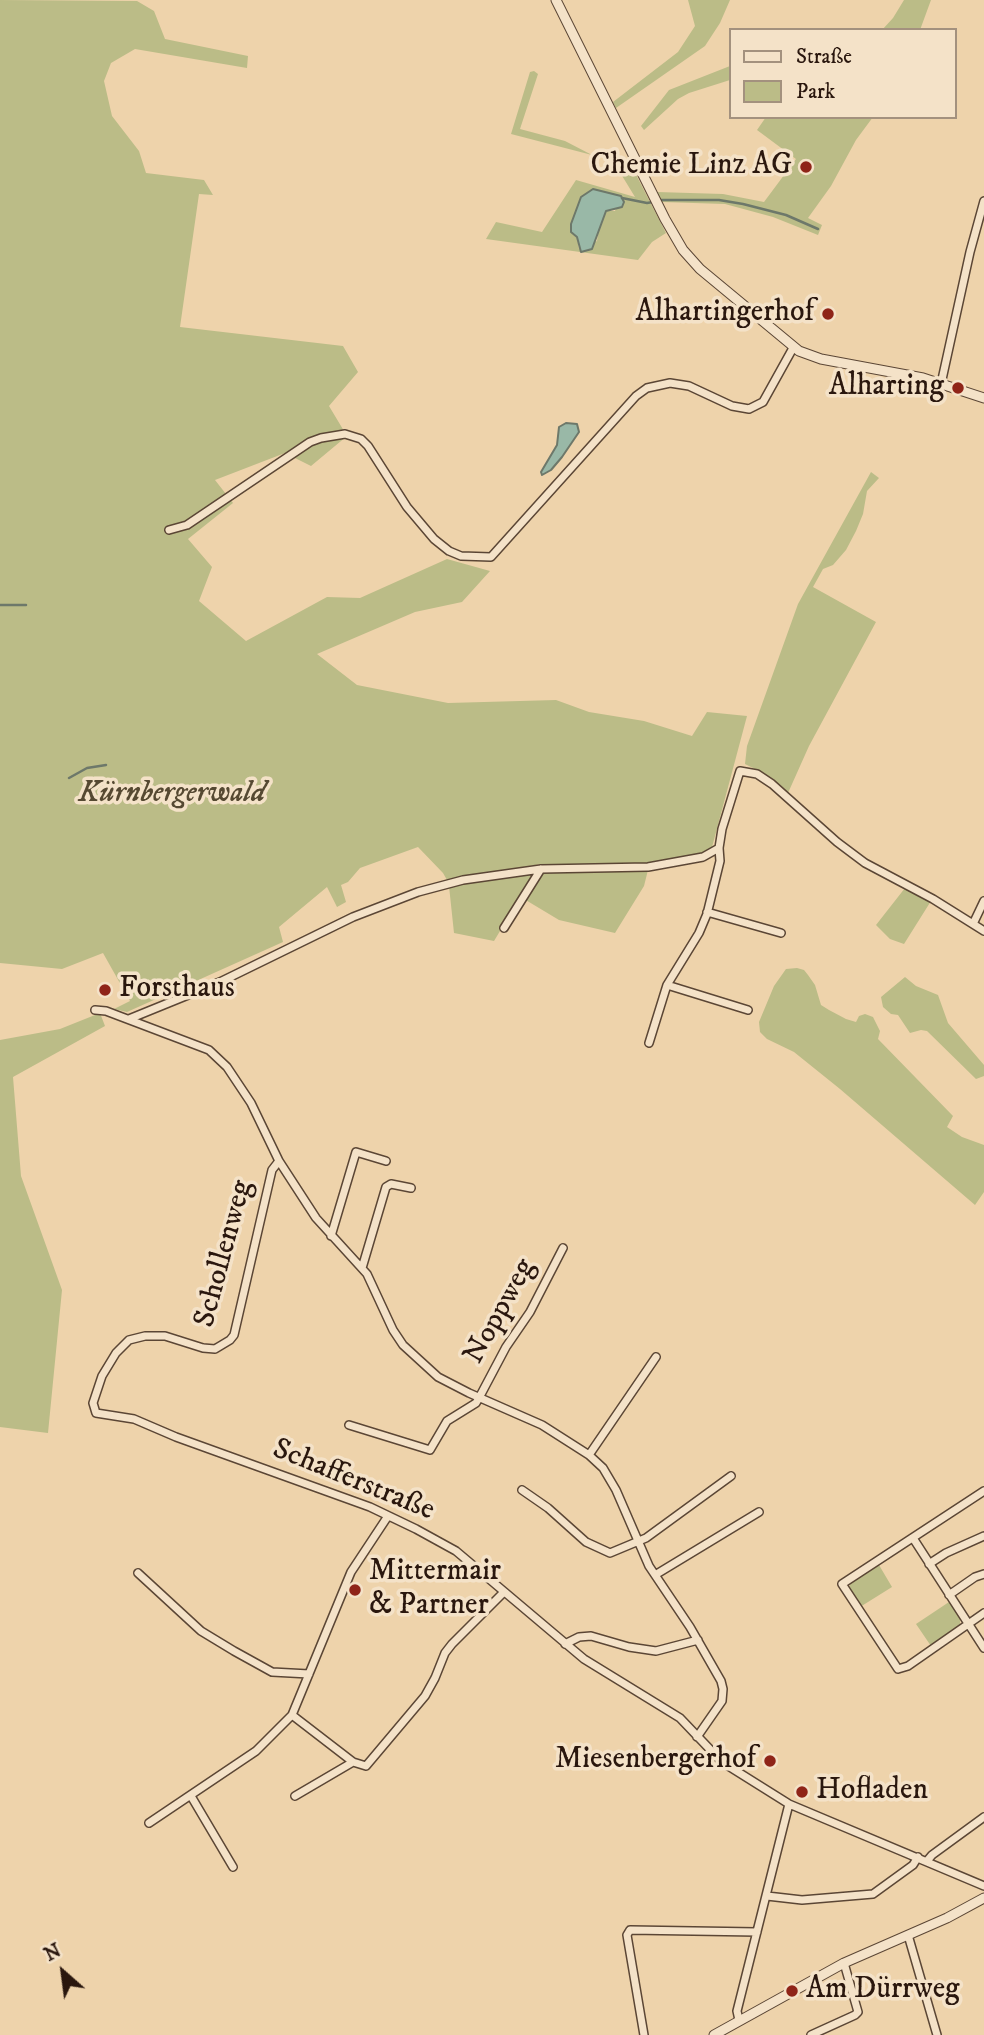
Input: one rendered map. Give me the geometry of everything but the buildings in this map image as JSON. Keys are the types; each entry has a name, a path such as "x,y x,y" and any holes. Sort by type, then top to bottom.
{"street":[{"path":"556,0 658,206 690,259 793,348 821,359 941,384 984,398"},
{"path":"941,384 984,201"},
{"path":"169,530 187,525 310,442 345,434 361,439 368,446 407,507 434,539 449,551 461,556 491,556 630,403 647,388 670,383 689,386 732,405 749,409 763,402 793,348"},
{"path":"649,1043 667,985 699,933 707,912 720,860 719,848 740,771 757,774 772,784 837,842 865,863 933,899 984,931"},
{"path":"129,1019 220,982 384,903 456,882 541,869 648,867 703,857 719,848"},
{"path":"504,928 541,869"},
{"path":"973,924 984,901"},
{"path":"707,912 781,933"},
{"path":"667,985 748,1010"},
{"path":"95,1010 129,1019 209,1051 227,1067 251,1102 279,1161 316,1218 362,1268 403,1345 438,1377 542,1425 589,1455 603,1468 655,1575 698,1640 721,1681 724,1696 697,1737"},
{"path":"331,1236 356,1152 386,1161"},
{"name":"Schollenweg","path":"96,1413 93,1404 102,1376 116,1353 130,1340 145,1336 165,1336 210,1349 219,1348 234,1335 272,1170 279,1161"},
{"path":"362,1268 384,1191 391,1184 411,1188"},
{"name":"Noppweg","path":"479,1398 564,1248"},
{"path":"589,1455 656,1357"},
{"path":"349,1426 430,1450 447,1421 476,1403 479,1398"},
{"name":"Schafferstraße","path":"96,1413 134,1419 388,1516 448,1546 565,1644 601,1671 669,1710 723,1762 789,1804 984,1886"},
{"path":"522,1490 548,1508 581,1538 604,1551 615,1552 657,1531 731,1476"},
{"path":"984,1491 842,1584 898,1669 908,1666 984,1613"},
{"path":"655,1575 759,1513"},
{"path":"149,1823 256,1751 292,1715 351,1572 388,1516"},
{"path":"929,1564 984,1536"},
{"path":"913,1538 984,1648"},
{"path":"138,1573 201,1631 223,1644 272,1672 309,1674"},
{"path":"949,1595 984,1574"},
{"path":"292,1715 353,1762 366,1766 425,1696 452,1644 503,1592"},
{"path":"565,1644 579,1637 592,1636 629,1647 656,1651 698,1640"},
{"path":"295,1796 353,1762"},
{"path":"191,1796 233,1867"},
{"path":"739,2020 737,2011 789,1804"},
{"path":"927,1861 984,1817"},
{"path":"766,1896 802,1900 873,1894 913,1864 918,1857"},
{"path":"719,2034 739,2020 844,1963 984,1898"},
{"path":"644,2035 627,1936 630,1930 757,1932"},
{"path":"908,1935 937,2035"},
{"path":"811,2035 858,2012 844,1963"}],"green space":[{"name":"Kürnbergerwald","path":"0,0 137,1 154,11 165,39 248,56 247,68 135,49 111,63 104,81 112,116 139,151 146,173 204,180 213,195 199,194 180,327 343,346 358,372 329,406 347,436 311,466 285,453 215,480 233,503 188,539 212,567 199,601 246,641 327,597 360,598 447,559 490,571 462,602 415,612 317,654 357,685 448,703 556,700 589,712 644,721 692,736 707,712 747,716 711,851 646,864 541,864 447,880 418,847 360,868 348,882 341,885 346,902 337,907 327,887 279,927 283,942 127,1012 114,1009 130,1001 103,953 62,969 0,963"},
{"path":"688,0 730,0 720,23 705,46 616,108 613,102 678,52 695,26"},
{"path":"904,0 931,0 921,28 884,28"},
{"path":"729,66 729,80 678,99 644,130 641,126 669,90"},
{"path":"530,72 538,74 520,129 565,141 592,155 511,134"},
{"path":"765,119 872,119 808,218 822,225 818,235 773,217 725,204 662,202 657,192 723,194 764,202 796,159 757,130"},
{"path":"628,159 666,233 652,242 638,260 486,239 496,222 542,232 576,180 635,197 613,161","holes":["621,196 615,211 606,211 599,226 597,241 579,249 577,237"]},
{"path":"871,472 879,478 867,491 863,514 856,531 846,550 833,565 823,569 813,587 876,622 809,746 788,793 765,774 745,764 747,746 798,604"},
{"path":"648,870 644,886 615,933 559,920 524,899 542,871"},
{"path":"535,873 494,941 454,933 449,886"},
{"path":"905,888 931,901 904,944 890,939 876,925"},
{"path":"786,969 804,970 815,985 821,1005 856,1022 859,1016 865,1014 873,1017 880,1031 878,1039 953,1116 947,1127 962,1137 984,1145 984,1192 975,1205 840,1089 794,1052 767,1039 760,1032 759,1022 774,986"},
{"path":"905,977 916,986 938,995 948,1023 984,1065 984,1076 976,1079 927,1031 910,1033 898,1015 891,1014 883,1007 881,997"},
{"path":"100,1013 105,1026 13,1077 21,1176 62,1290 48,1433 0,1427 0,1040 60,1029"},
{"path":"879,1565 892,1587 860,1607 849,1587"},
{"path":"949,1602 960,1618 960,1625 931,1646 916,1624"}],"shaded area":[{"path":"593,189 621,196 624,202 622,207 606,211 592,249 581,252 577,237 571,232 571,224 581,197"},
{"path":"566,423 577,424 579,432 551,470 542,475 541,472 557,445 559,427"}],"waterway":[{"path":"622,198 653,202"},
{"path":"660,200 719,200 743,204 786,215 818,229"},
{"path":"0,605 26,605"},
{"path":"69,778 87,768 106,765"}],"place":[{"name":"Chemie Linz AG","path":"806,167"},
{"name":"Alhartingerhof","path":"828,314"},
{"name":"Alharting","path":"958,388"},
{"name":"Forsthaus","path":"105,990"},
{"name":"Mittermair & Partner","path":"355,1590"},
{"name":"Miesenbergerhof","path":"770,1761"},
{"name":"Hofladen","path":"802,1792"},
{"name":"Am Dürrweg","path":"792,1991"}]}
